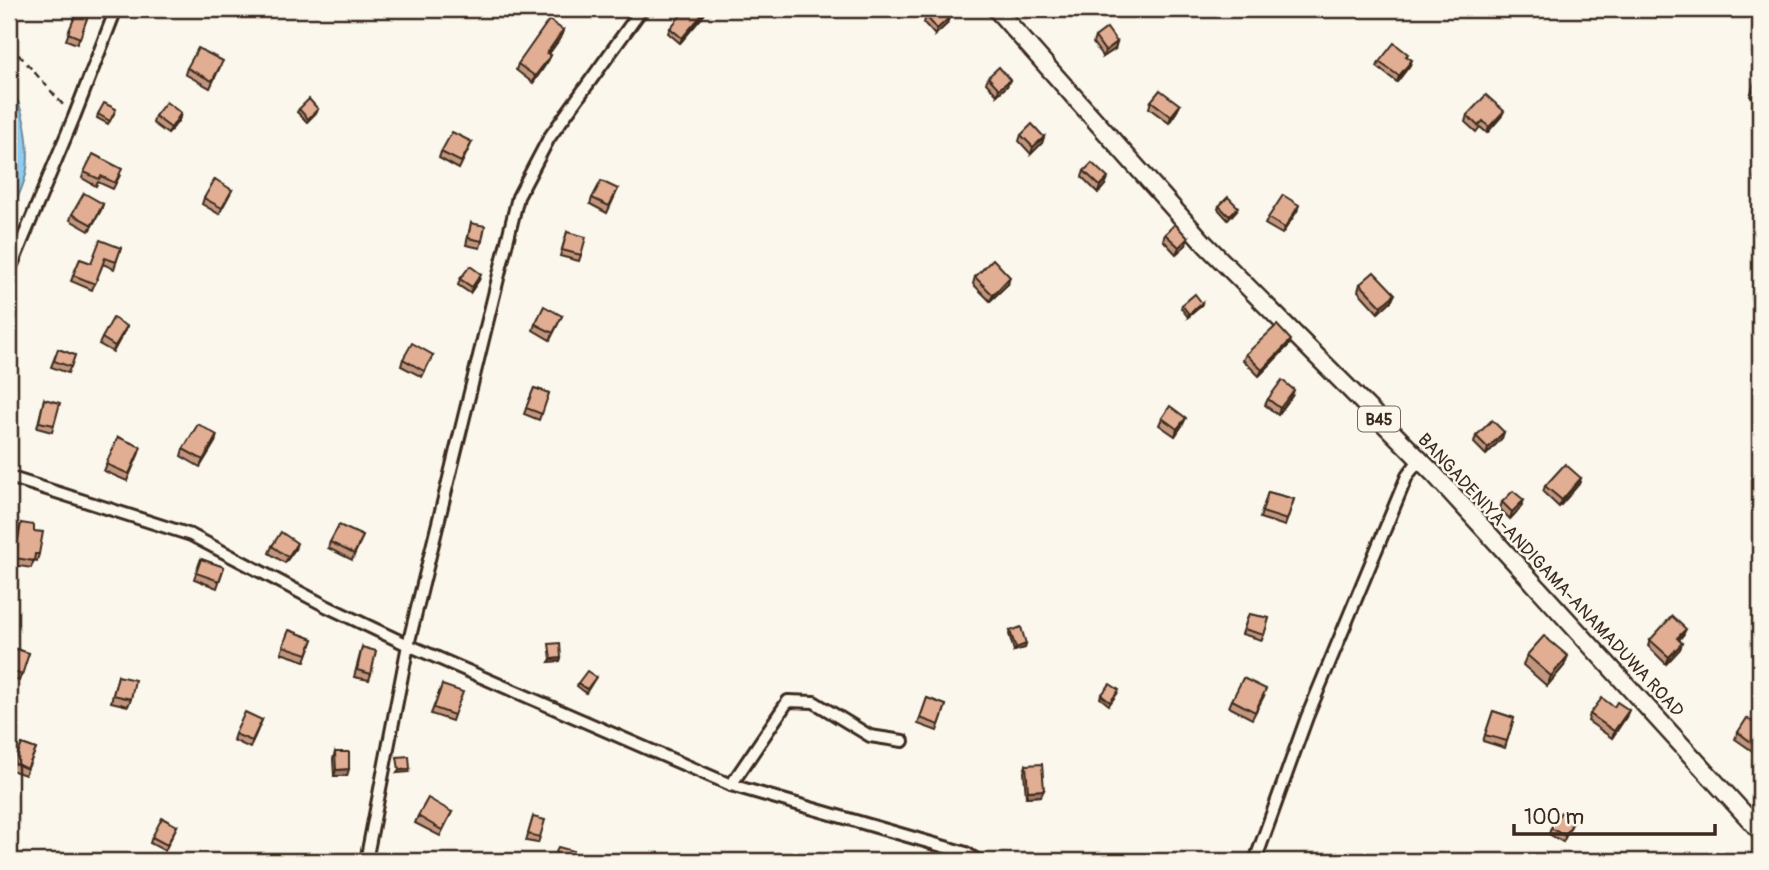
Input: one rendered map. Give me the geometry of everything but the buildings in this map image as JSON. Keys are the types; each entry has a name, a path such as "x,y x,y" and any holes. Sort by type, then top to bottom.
{"main road":[{"name":"BANGADENIYA-ANDIGAMA-ANAMADUWA ROAD","path":"996,9 1206,245 1420,460 1760,831"}],"street":[{"path":"9,272 116,9"},
{"path":"366,861 408,645 518,197 549,138 642,9"},
{"path":"1255,861 1307,717 1407,476 1420,460"},
{"path":"9,477 191,535 328,607 408,645 731,785 966,853 978,861"},
{"path":"731,785 788,701 814,702 870,736 903,741"}],"path":[{"path":"9,47 74,117"}],"water":[{"path":"9,84 25,125 28,163 24,182 9,217"}]}
